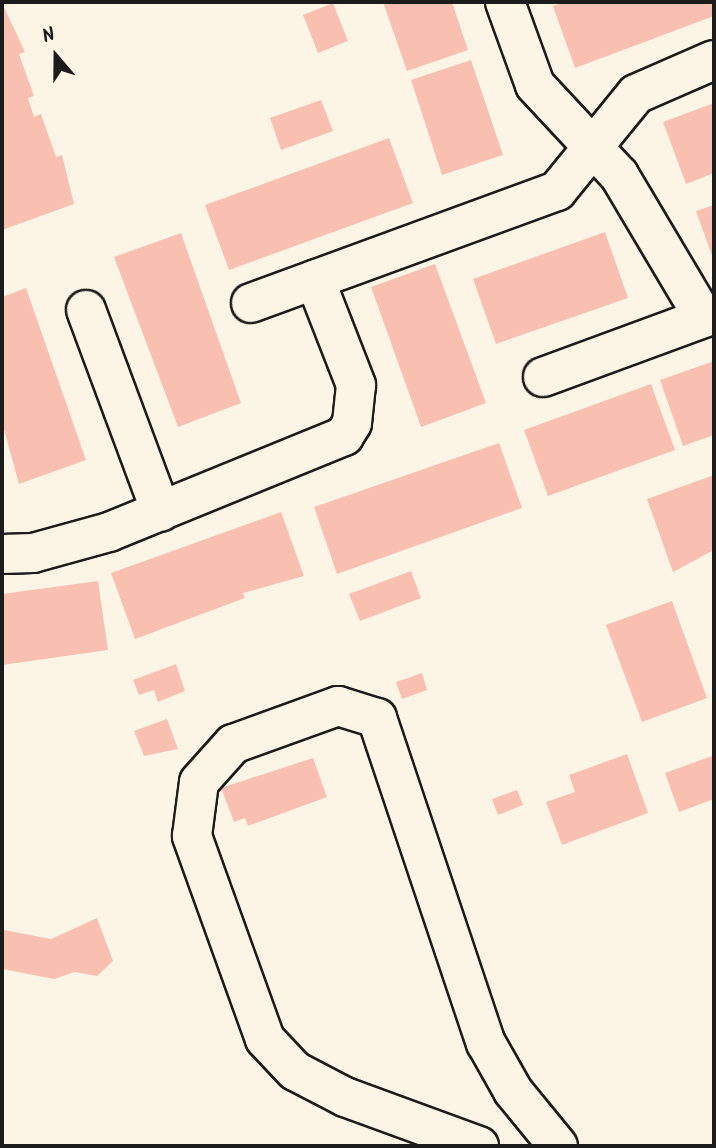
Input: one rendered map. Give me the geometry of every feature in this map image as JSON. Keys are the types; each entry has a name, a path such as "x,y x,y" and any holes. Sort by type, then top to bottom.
{"street":[{"path":"505,2 536,85 596,143 709,316 543,377"},
{"path":"251,303 557,191 636,94 714,60"},
{"path":"2,554 33,554 161,512 333,444 352,423 356,385 315,280"},
{"path":"86,310 161,512"},
{"path":"479,1146 345,1097 295,1071 265,1039 192,836 199,782 233,744 338,706 377,718 485,1042 513,1091 558,1146"}],"building":[{"path":"383,2 452,2 468,50 407,71"},
{"path":"565,2 714,2 714,16 575,68 553,6"},
{"path":"2,3 25,52 19,54 34,96 28,98 34,117 41,114 56,157 62,155 74,204 2,230"},
{"path":"333,3 348,41 318,53 303,15"},
{"path":"471,60 503,155 442,175 411,80"},
{"path":"321,100 333,131 281,150 270,118"},
{"path":"714,103 714,173 686,184 663,122"},
{"path":"389,138 413,203 229,270 205,205"},
{"path":"714,205 714,261 696,211"},
{"path":"605,232 628,298 496,344 473,279"},
{"path":"181,233 241,403 178,427 114,257"},
{"path":"435,264 486,403 421,427 371,287"},
{"path":"26,288 86,460 19,484 2,422 2,297"},
{"path":"714,361 714,435 683,446 660,380"},
{"path":"651,384 675,450 548,496 524,430"},
{"path":"499,443 522,508 337,574 314,507"},
{"path":"714,475 714,550 673,572 647,499"},
{"path":"281,512 304,576 243,593 245,598 135,639 111,573"},
{"path":"411,571 421,598 360,621 349,594"},
{"path":"98,581 108,650 2,665 2,594"},
{"path":"672,601 707,698 642,722 606,625"},
{"path":"176,664 185,691 158,702 154,690 139,695 133,680"},
{"path":"422,673 427,690 402,699 396,682"},
{"path":"167,719 178,749 144,756 134,731"},
{"path":"627,754 648,813 562,845 546,802 575,792 569,775"},
{"path":"712,756 714,799 679,812 665,773"},
{"path":"313,758 327,797 248,826 245,818 234,822 221,788"},
{"path":"517,790 523,805 498,815 492,799"},
{"path":"97,918 113,961 97,976 75,972 54,979 2,969 4,930 51,939"}]}
